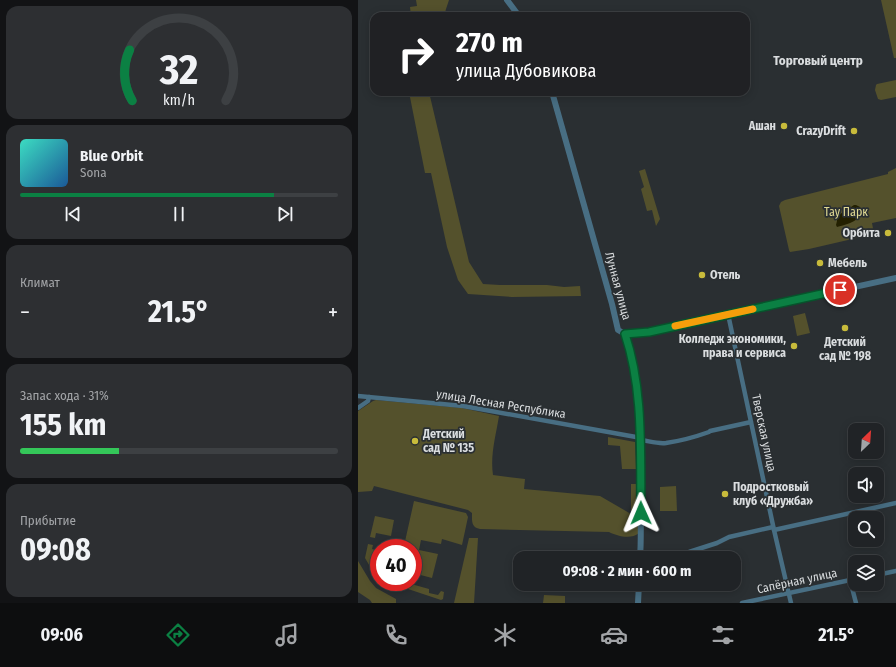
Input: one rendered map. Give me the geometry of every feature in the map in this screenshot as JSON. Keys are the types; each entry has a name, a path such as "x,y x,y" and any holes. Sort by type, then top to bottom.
{"street":[{"path":"507,0 516,12"},
{"name":"Лунная улица","path":"553,96 618,330 625,334 633,361 641,439 640,471 642,540 641,551"},
{"path":"625,334 649,332 896,278"},
{"name":"Тверская улица","path":"728,314 791,603"},
{"name":"улица Лесная Республика","path":"358,396 463,406 636,437 651,442 665,443 695,437 710,431 751,422"},
{"path":"358,408 368,401 369,397"},
{"path":"692,551 717,543 729,537 896,503"},
{"path":"884,574 896,571"},
{"name":"Сапёрная улица","path":"742,603 848,581"},
{"path":"638,603 639,591"},
{"path":"854,591 856,603"}],"green space":[{"path":"416,0 449,0 445,12 411,12 410,7 417,6"},
{"path":"881,0 896,0 896,58 894,58"},
{"path":"896,80 896,97 881,100 878,99 875,90 876,85"},
{"path":"410,96 430,96 469,262 483,284 547,285 564,287 580,286 581,296 512,297 468,294 458,280 447,247 431,173 425,173"},
{"name":"Тау Парк","path":"896,168 896,218 872,223 874,234 790,252 779,206 781,202 888,174 888,172"},
{"path":"645,169 660,219 656,226 652,210 647,211 641,189 644,187 639,171"},
{"path":"805,313 810,333 797,336 793,316"},
{"path":"376,400 462,408 499,416 493,453 493,475 525,479 524,489 600,496 631,514 631,484 639,484 639,533 628,537 609,532 480,529 475,527 472,521 472,513 468,510 374,486 372,491 358,492 358,411"},
{"path":"608,437 635,442 636,469 622,469 620,446 608,445"},
{"path":"676,486 677,511 660,511 660,487"},
{"path":"414,501 466,513 468,517 462,545 442,539 441,544 422,539 406,539"},
{"path":"375,516 394,520 391,536 376,533 375,538 370,537"},
{"path":"469,538 478,538 474,603 454,603"},
{"path":"368,544 370,544 370,567 365,558"},
{"path":"422,551 438,554 432,578 422,575"},
{"path":"358,561 370,581 370,591 381,591 396,599 396,603 372,603 358,592"},
{"path":"422,587 429,589 429,593 438,595 441,591 444,592 443,599 441,600 414,591 422,591"},
{"path":"544,595 565,596 565,603 543,603"}],"shaded area":[{"path":"854,205 860,207 861,212 857,219 837,227 837,216"}],"slow traffic":[{"path":"675,326 753,309"}],"place":[{"name":"Ашан","path":"784,126"},
{"name":"CrazyDrift","path":"854,131"},
{"name":"Орбита","path":"888,233"},
{"name":"Мебель","path":"820,263"},
{"name":"Отель","path":"702,275"},
{"name":"Детский сад № 198","path":"845,328"},
{"name":"Колледж экономики, права и сервиса","path":"794,346"},
{"name":"Детский сад № 135","path":"415,441"},
{"name":"Подростковый клуб «Дружба»","path":"725,494"}],"district":[{"name":"Торговый центр","path":"818,60"}],"route":[{"path":"641,513 641,440 638,405 633,361 625,334 649,332 840,290"}]}
